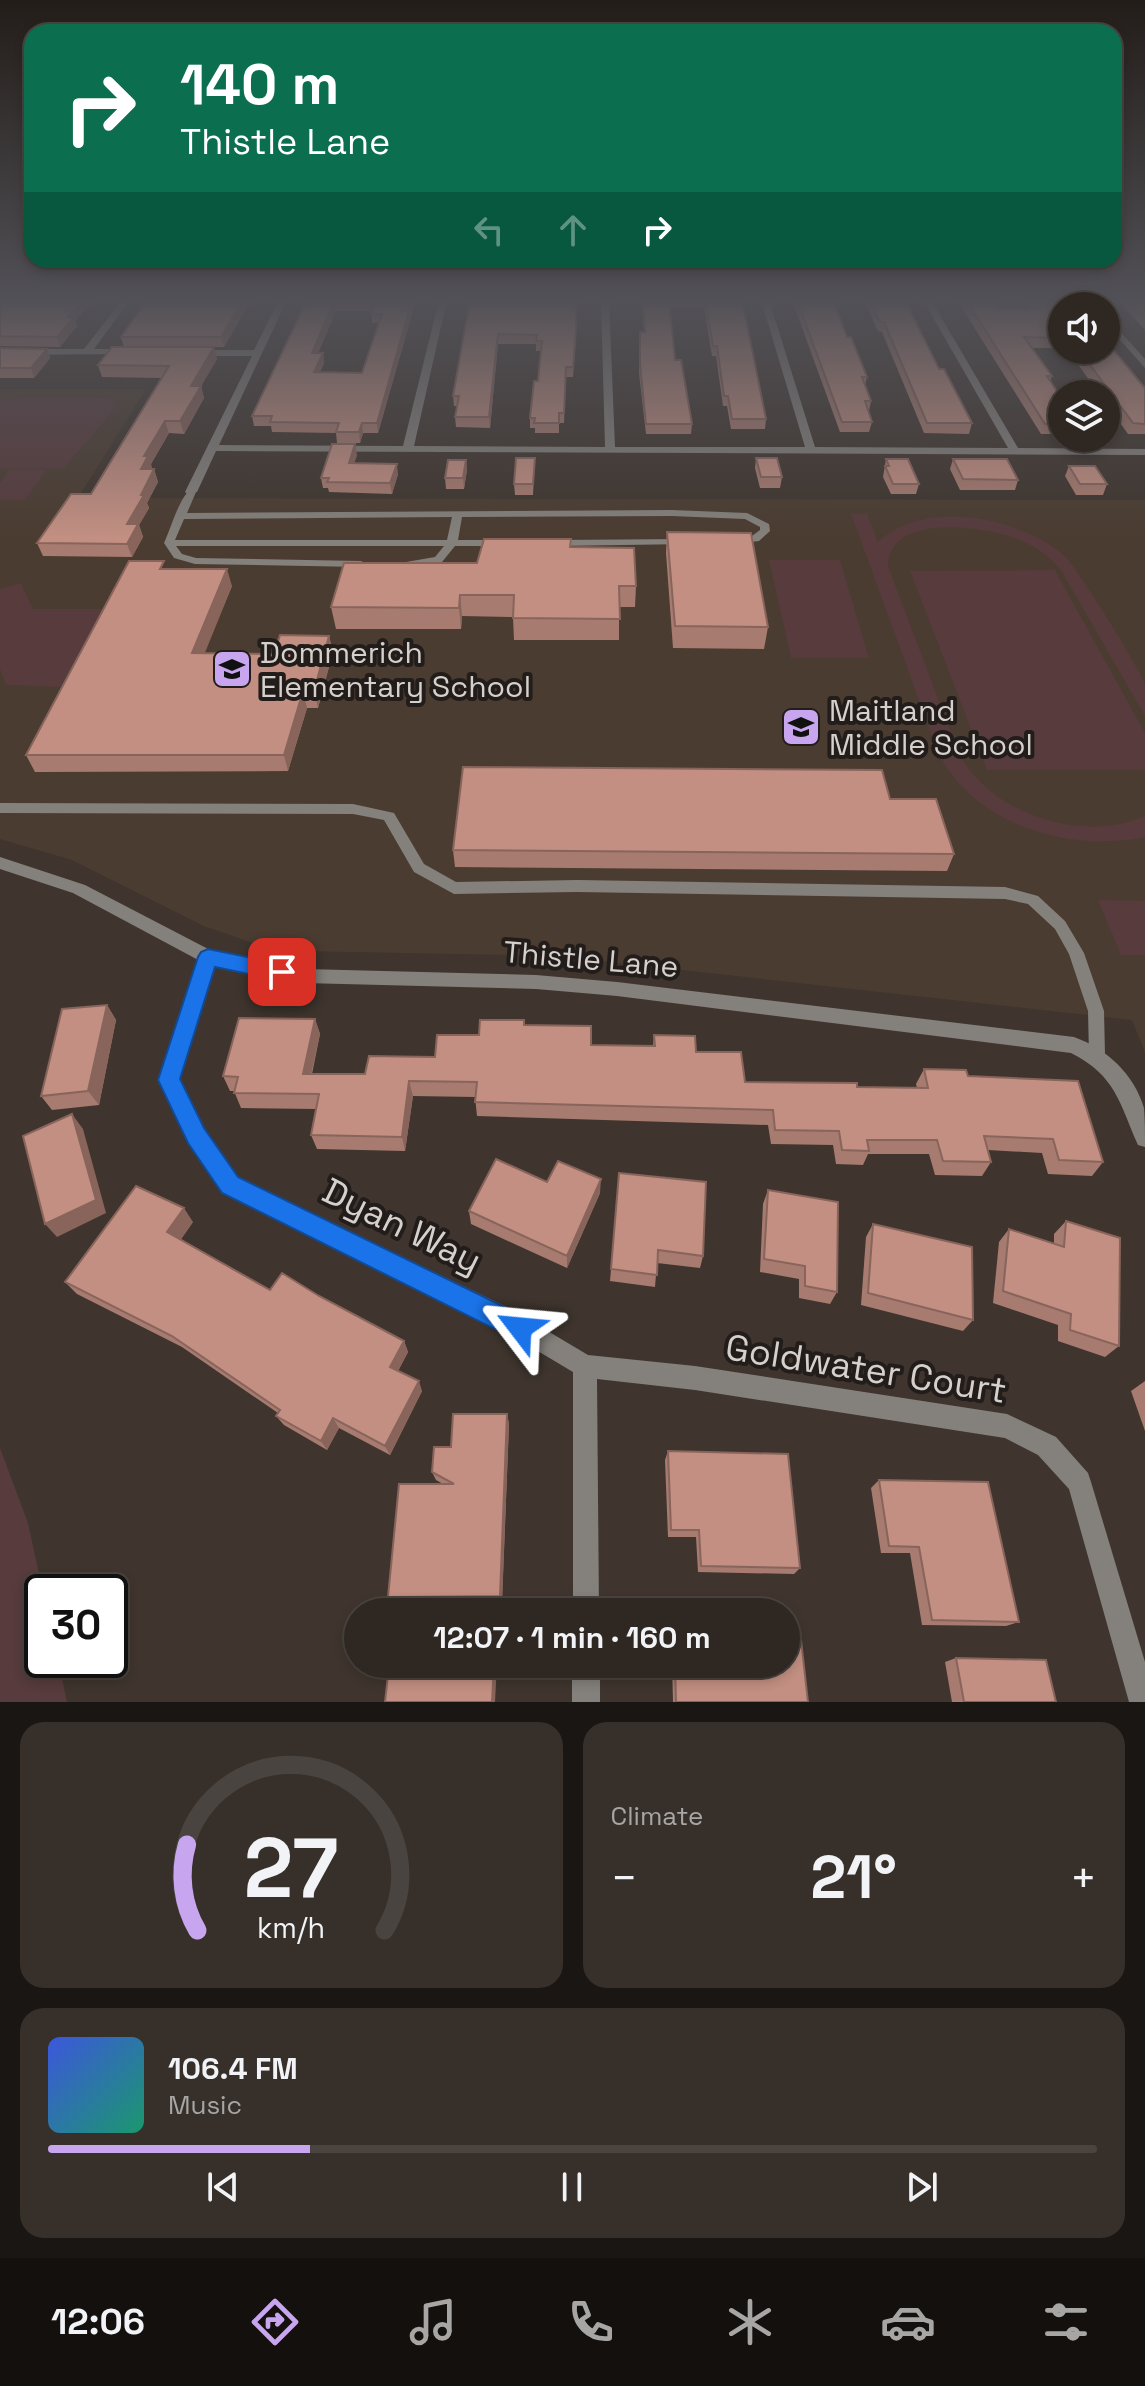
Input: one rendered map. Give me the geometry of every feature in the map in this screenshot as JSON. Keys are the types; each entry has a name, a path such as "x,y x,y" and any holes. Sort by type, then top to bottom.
{"street":[{"path":"191,492 245,379"},
{"path":"408,448 424,379"},
{"path":"608,379 610,449"},
{"path":"789,379 811,451"},
{"path":"973,379 1015,452"},
{"path":"211,448 1145,452"},
{"name":"Thistle Lane","path":"0,863 79,889 208,957 304,976 536,982 617,989 1047,1039 1074,1045 1097,1055 1119,1076 1145,1138"},
{"name":"Dyan Way","path":"208,957 169,1080 196,1135 230,1185 499,1315 585,1366"},
{"path":"585,1366 586,1598"},
{"name":"Goldwater Court","path":"585,1366 695,1378 1007,1426 1047,1446 1079,1482 1143,1702"},
{"path":"586,1678 586,1702"}],"lane":[{"path":"169,543 191,492"},
{"path":"179,516 734,514 747,516 765,526 765,531 755,539 726,541"},
{"path":"395,564 422,564 438,560 452,543 457,515"},
{"path":"540,543 695,542"},
{"path":"169,543 508,543"},
{"path":"169,543 178,556 195,561 368,564"},
{"path":"0,808 353,809 389,816 419,868 454,888 577,886 1005,893 1033,900 1060,925 1076,953 1096,1011 1097,1055"}],"shaded area":[{"name":"Maitland Middle School","path":"0,389 146,389 78,498 1145,500 1145,1052 1132,1020 556,956 300,951 253,943 204,926 72,860 0,839"},
{"path":"29,397 109,398 118,405 64,468 0,468 0,401"},
{"path":"9,470 46,470 25,500 0,500 0,483"},
{"path":"851,514 867,514 878,542 897,528 920,520 972,518 1024,531 1065,556 1141,676 1145,685 1145,716 1062,572 1036,548 1002,534 941,527 904,537 893,549 888,566 958,751 972,773 991,792 1014,807 1040,818 1094,827 1120,824 1145,816 1145,837 1086,841 1026,828 999,815 975,798 954,777 938,752"},
{"path":"769,560 840,560 869,658 791,658"},
{"path":"1055,570 1145,733 1145,770 987,770 910,571"},
{"path":"21,583 33,609 103,609 62,687 6,685 0,669 0,589"},
{"path":"1098,900 1145,901 1145,955 1121,955"},
{"path":"0,1448 28,1523 39,1574 24,1574 24,1678 62,1678 67,1702 0,1702"}],"building":[{"path":"161,379 195,379 191,386 201,386 180,421 165,421 144,456 148,456 141,469 154,469 141,495 144,495 127,524 138,524 127,544 37,543 71,494 91,494"},
{"path":"269,379 389,379 377,423 362,423 359,432 336,432 339,423 270,422 272,416 252,416"},
{"path":"456,379 493,379 489,417 455,417 459,396 453,396"},
{"path":"565,379 564,413 559,413 559,423 534,423 535,418 530,418 534,381"},
{"path":"642,379 684,379 692,424 646,424"},
{"path":"722,379 758,379 766,419 732,419 728,396 724,396"},
{"path":"826,379 863,379 871,401 865,401 872,422 842,422"},
{"path":"908,379 949,379 972,423 927,423"},
{"path":"1017,379 1049,379 1048,424 1045,424"},
{"path":"1101,379 1138,379 1145,388 1145,424 1133,423 1120,405 1120,380"},
{"path":"332,444 355,444 349,463 397,464 390,483 327,482 329,478 321,478"},
{"path":"516,458 535,458 533,484 514,484"},
{"path":"756,458 777,458 782,477 761,477"},
{"path":"886,459 908,459 919,484 893,484 885,466 889,466"},
{"path":"953,459 1007,459 1018,480 963,479"},
{"path":"448,460 466,460 463,478 445,478"},
{"path":"1069,466 1095,466 1107,484 1080,484"},
{"path":"667,532 751,533 768,627 675,626"},
{"path":"484,539 571,539 570,547 634,548 636,586 619,586 620,619 513,618 514,595 460,595 459,608 331,607 344,563 477,563"},
{"name":"Dommerich Elementary School","path":"129,561 164,561 160,569 227,569 192,653 274,654 280,635 329,636 314,691 303,691 284,755 26,755"},
{"name":"Maitland Middle School","path":"463,767 882,770 890,799 936,799 954,854 453,850"},
{"path":"107,1005 88,1091 41,1096 62,1009"},
{"path":"239,1018 315,1019 303,1074 365,1074 369,1056 435,1057 437,1035 479,1035 480,1020 524,1020 524,1025 591,1026 591,1045 655,1046 654,1035 695,1036 696,1052 741,1052 745,1082 857,1083 857,1087 928,1088 924,1069 966,1070 968,1076 1078,1081 1103,1162 1059,1160 1053,1139 984,1136 991,1162 943,1161 937,1140 867,1140 869,1151 842,1150 839,1131 775,1130 773,1110 475,1102 477,1082 409,1081 402,1137 311,1135 319,1094 234,1093 238,1077 223,1076"},
{"path":"72,1114 96,1200 45,1224 23,1136"},
{"path":"496,1159 547,1182 558,1161 601,1179 567,1256 469,1211"},
{"path":"619,1173 706,1182 703,1256 658,1250 657,1275 611,1269"},
{"path":"136,1186 184,1208 167,1232 270,1290 282,1273 404,1341 390,1367 419,1381 385,1446 333,1418 321,1441 276,1416 280,1410 172,1336 65,1282"},
{"path":"768,1190 838,1202 837,1292 805,1286 805,1266 764,1259"},
{"path":"1066,1221 1120,1238 1119,1346 1070,1330 1071,1314 1003,1291 1009,1229 1064,1247"},
{"path":"873,1224 972,1247 973,1320 868,1293"},
{"path":"453,1414 507,1414 500,1596 388,1597 399,1484 454,1484 432,1472 434,1447 451,1447"},
{"path":"668,1451 788,1454 800,1568 701,1566 699,1530 671,1530"},
{"path":"879,1480 988,1482 1019,1622 932,1620 919,1547 889,1546"},
{"path":"800,1631 808,1702 676,1702 675,1678 800,1678"},
{"path":"956,1658 1046,1660 1056,1702 964,1702"},
{"path":"388,1678 493,1678 492,1702 385,1702"}],"place":[{"name":"Dommerich Elementary School","path":"232,669"},
{"name":"Maitland Middle School","path":"801,727"}],"route":[{"path":"282,972 208,957 169,1080 196,1135 230,1185 520,1328"}]}
